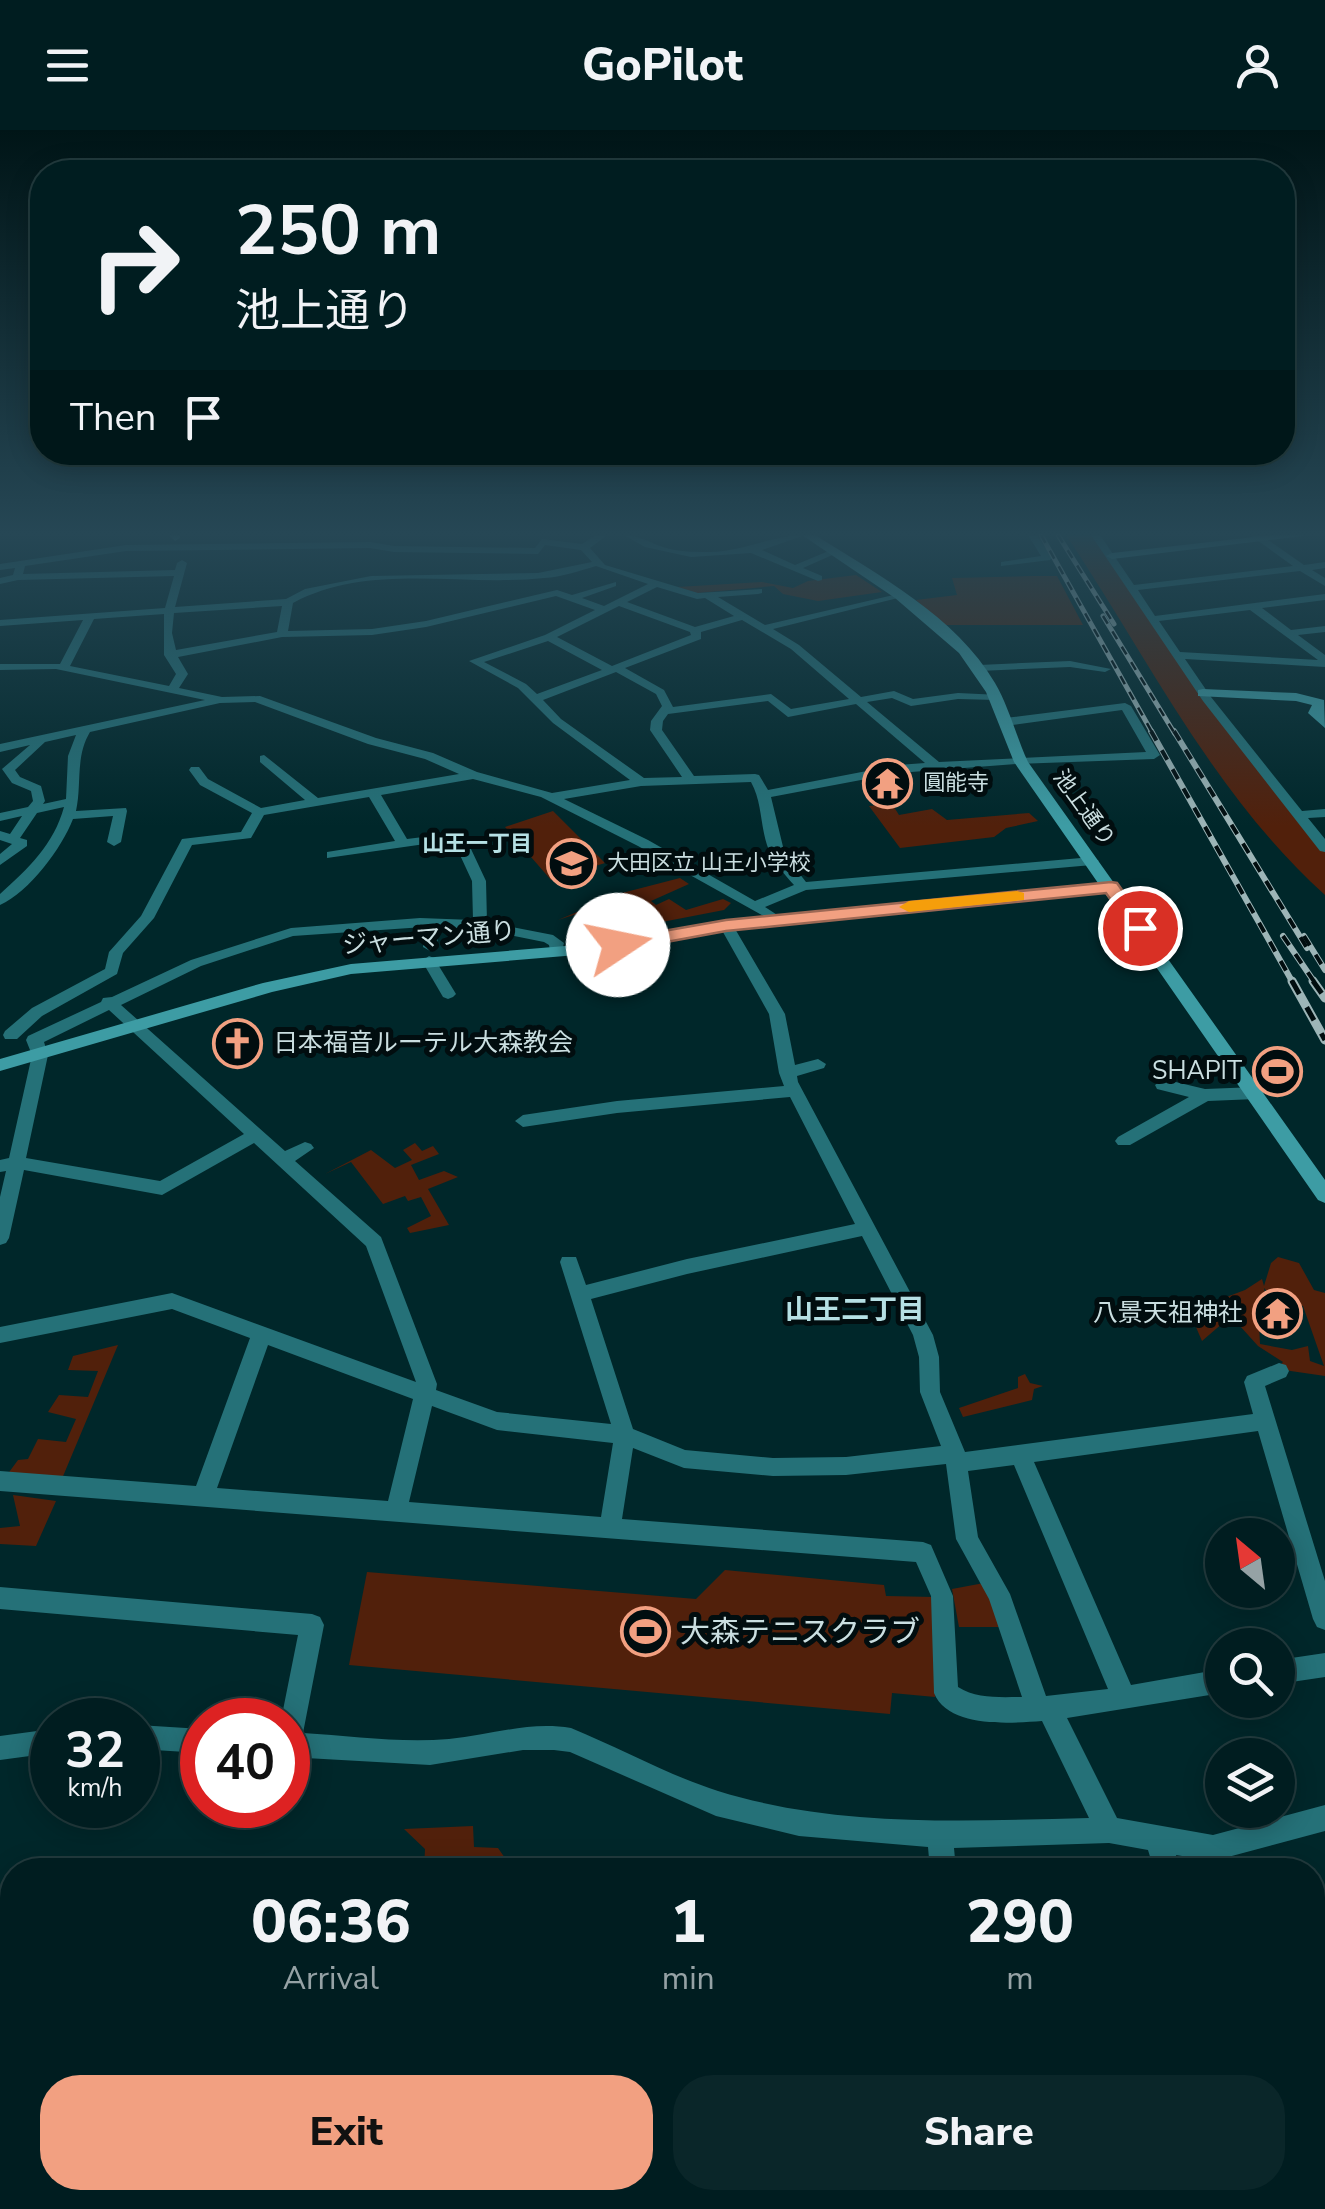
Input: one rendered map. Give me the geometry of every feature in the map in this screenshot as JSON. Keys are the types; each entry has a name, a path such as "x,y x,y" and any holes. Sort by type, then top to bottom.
{"street":[{"path":"64,667 82,632"},
{"path":"167,632 165,648 182,674 173,688"},
{"path":"169,655 282,634 335,632"},
{"path":"559,632 474,661 510,678 533,700 642,782"},
{"path":"533,700 697,637 696,632"},
{"path":"771,632 935,766"},
{"name":"池上通り","path":"939,632 979,668 996,697 1020,761 1325,1195"},
{"path":"1162,632 1208,699 1325,848"},
{"path":"1291,633 1298,632"},
{"path":"1291,633 1325,662"},
{"path":"549,637 664,695 666,711"},
{"path":"1177,655 1325,662"},
{"path":"979,668 1070,664 1105,670"},
{"path":"0,667 64,667 222,700"},
{"path":"691,781 656,730 656,722 666,711 770,697 788,713 894,694 912,703 996,697"},
{"path":"0,748 222,700 256,698 372,740 430,756 473,775 527,787 643,843 778,920"},
{"path":"1208,699 1322,704"},
{"path":"1322,704 1315,713 1325,724"},
{"path":"766,794 935,766 1154,755 1125,706 1005,722"},
{"path":"0,901 54,846 70,809 72,750 86,729"},
{"path":"0,861 22,843 7,837 38,808 37,789 16,780 8,768 48,737"},
{"path":"264,759 316,803"},
{"path":"195,770 204,782 259,812 473,775"},
{"path":"550,798 642,782 749,775 766,794 769,842 803,886"},
{"path":"373,792 402,842"},
{"path":"0,817 38,808 121,811 114,842"},
{"path":"5,1036 37,1012 112,971 116,952 147,918 187,842 246,835 259,812"},
{"path":"1298,815 1325,814"},
{"path":"332,855 458,835 479,881 480,925"},
{"path":"755,906 803,886 1092,861"},
{"name":"ジャーマン通り","path":"0,1065 37,1047 134,1026 308,977 430,954 556,952 726,925 1111,887"},
{"path":"432,922 430,954 448,994"},
{"path":"0,1238 9,1164 37,1047 108,1002 224,952 291,932 432,922 480,925 548,938 557,942 556,952"},
{"path":"726,925 777,1014 787,1073 922,1334 929,1357 930,1392 956,1458 967,1539 999,1594 1044,1710 1109,1830"},
{"path":"108,1002 374,1242 427,1384 396,1511"},
{"path":"5,1036 37,1047"},
{"path":"787,1073 818,1064"},
{"path":"1163,1085 1206,1095 1256,1093"},
{"path":"523,1121 616,1107 797,1091"},
{"path":"1124,1141 1206,1095"},
{"path":"9,1164 162,1188 255,1135"},
{"path":"282,1160 305,1148"},
{"path":"581,1294 666,1268 718,1262 866,1228"},
{"path":"570,1262 625,1435 610,1526"},
{"path":"0,1335 172,1302 515,1425 625,1435 684,1460 772,1467 846,1466 1020,1453 1264,1421"},
{"path":"204,1495 262,1333"},
{"path":"1278,1371 1254,1382 1325,1620"},
{"path":"1020,1453 1124,1698"},
{"path":"0,1481 924,1552 942,1596 945,1686 949,1698 961,1705 1044,1710 1205,1684"},
{"path":"0,1598 312,1624 297,1698"},
{"path":"1295,1669 1325,1664"},
{"path":"310,1746 449,1751 518,1735 548,1735 571,1740 716,1803 799,1823 940,1834 1109,1830 1213,1848 1325,1818"},
{"path":"0,1748 30,1744"},
{"path":"940,1834 942,1858"},
{"path":"1158,1837 1164,1858"}],"shaded area":[{"path":"1128,632 1158,632 1202,698 1325,851 1325,895 1248,813"},
{"path":"892,804 899,815 932,809 947,820 1029,813 1038,821 1006,828 994,837 900,848 869,806"},
{"path":"553,811 605,863 551,880 505,827"},
{"path":"680,878 689,884 651,901 656,905 669,899 686,910 723,899 731,903 724,910 662,922 626,898 558,920 622,893"},
{"path":"415,1143 422,1151 433,1146 439,1154 411,1165 419,1180 444,1171 458,1177 428,1189 449,1225 410,1233 407,1228 431,1216 421,1197 408,1201 405,1196 383,1204 351,1162 325,1174 371,1150 395,1168 412,1160 403,1150"},
{"path":"1278,1257 1299,1263 1314,1290 1325,1293 1325,1376 1277,1369 1283,1362 1258,1346 1231,1316 1202,1341 1189,1311 1245,1290 1262,1279 1264,1286 1271,1263","holes":["1264,1288 1273,1298 1303,1306 1324,1366 1310,1361 1308,1346 1292,1350 1260,1344 1258,1304 1266,1301"]},
{"path":"118,1345 61,1481 7,1475 18,1460 28,1459 38,1439 66,1442 76,1419 48,1412 59,1395 88,1397 98,1371 68,1370 73,1356"},
{"path":"1025,1374 1030,1383 1043,1386 1034,1389 1032,1400 963,1417 959,1408 1018,1388 1018,1377"},
{"path":"13,1495 56,1501 36,1546 0,1544 0,1528 20,1526"},
{"name":"大森テニスクラブ","path":"725,1570 884,1585 886,1596 934,1597 935,1697 892,1693 890,1714 349,1665 367,1572 696,1599"},
{"path":"984,1583 1005,1627 959,1627 952,1589"},
{"path":"473,1826 474,1847 498,1848 505,1858 425,1858 425,1849 404,1829"}],"railway":[{"path":"1096,632 1153,734"},
{"path":"1113,632 1175,734"},
{"path":"1151,731 1293,983"},
{"path":"1174,731 1307,948"},
{"path":"1283,936 1315,983"},
{"path":"1304,936 1325,970"},
{"path":"1292,981 1325,1040"},
{"path":"1313,981 1325,998"}],"slow traffic":[{"path":"909,907 1017,896"}],"place":[{"name":"圓能寺","path":"888,783"},
{"name":"大田区立 山王小学校","path":"572,863"},
{"name":"日本福音ルーテル大森教会","path":"238,1043"},
{"name":"SHAPIT","path":"1277,1071"},
{"name":"八景天祖神社","path":"1278,1313"},
{"name":"大森テニスクラブ","path":"645,1632"}],"district":[{"name":"山王一丁目","path":"477,844"},
{"name":"山王二丁目","path":"855,1310"}],"route":[{"path":"618,945 726,925 1111,887 1140,928"}]}
